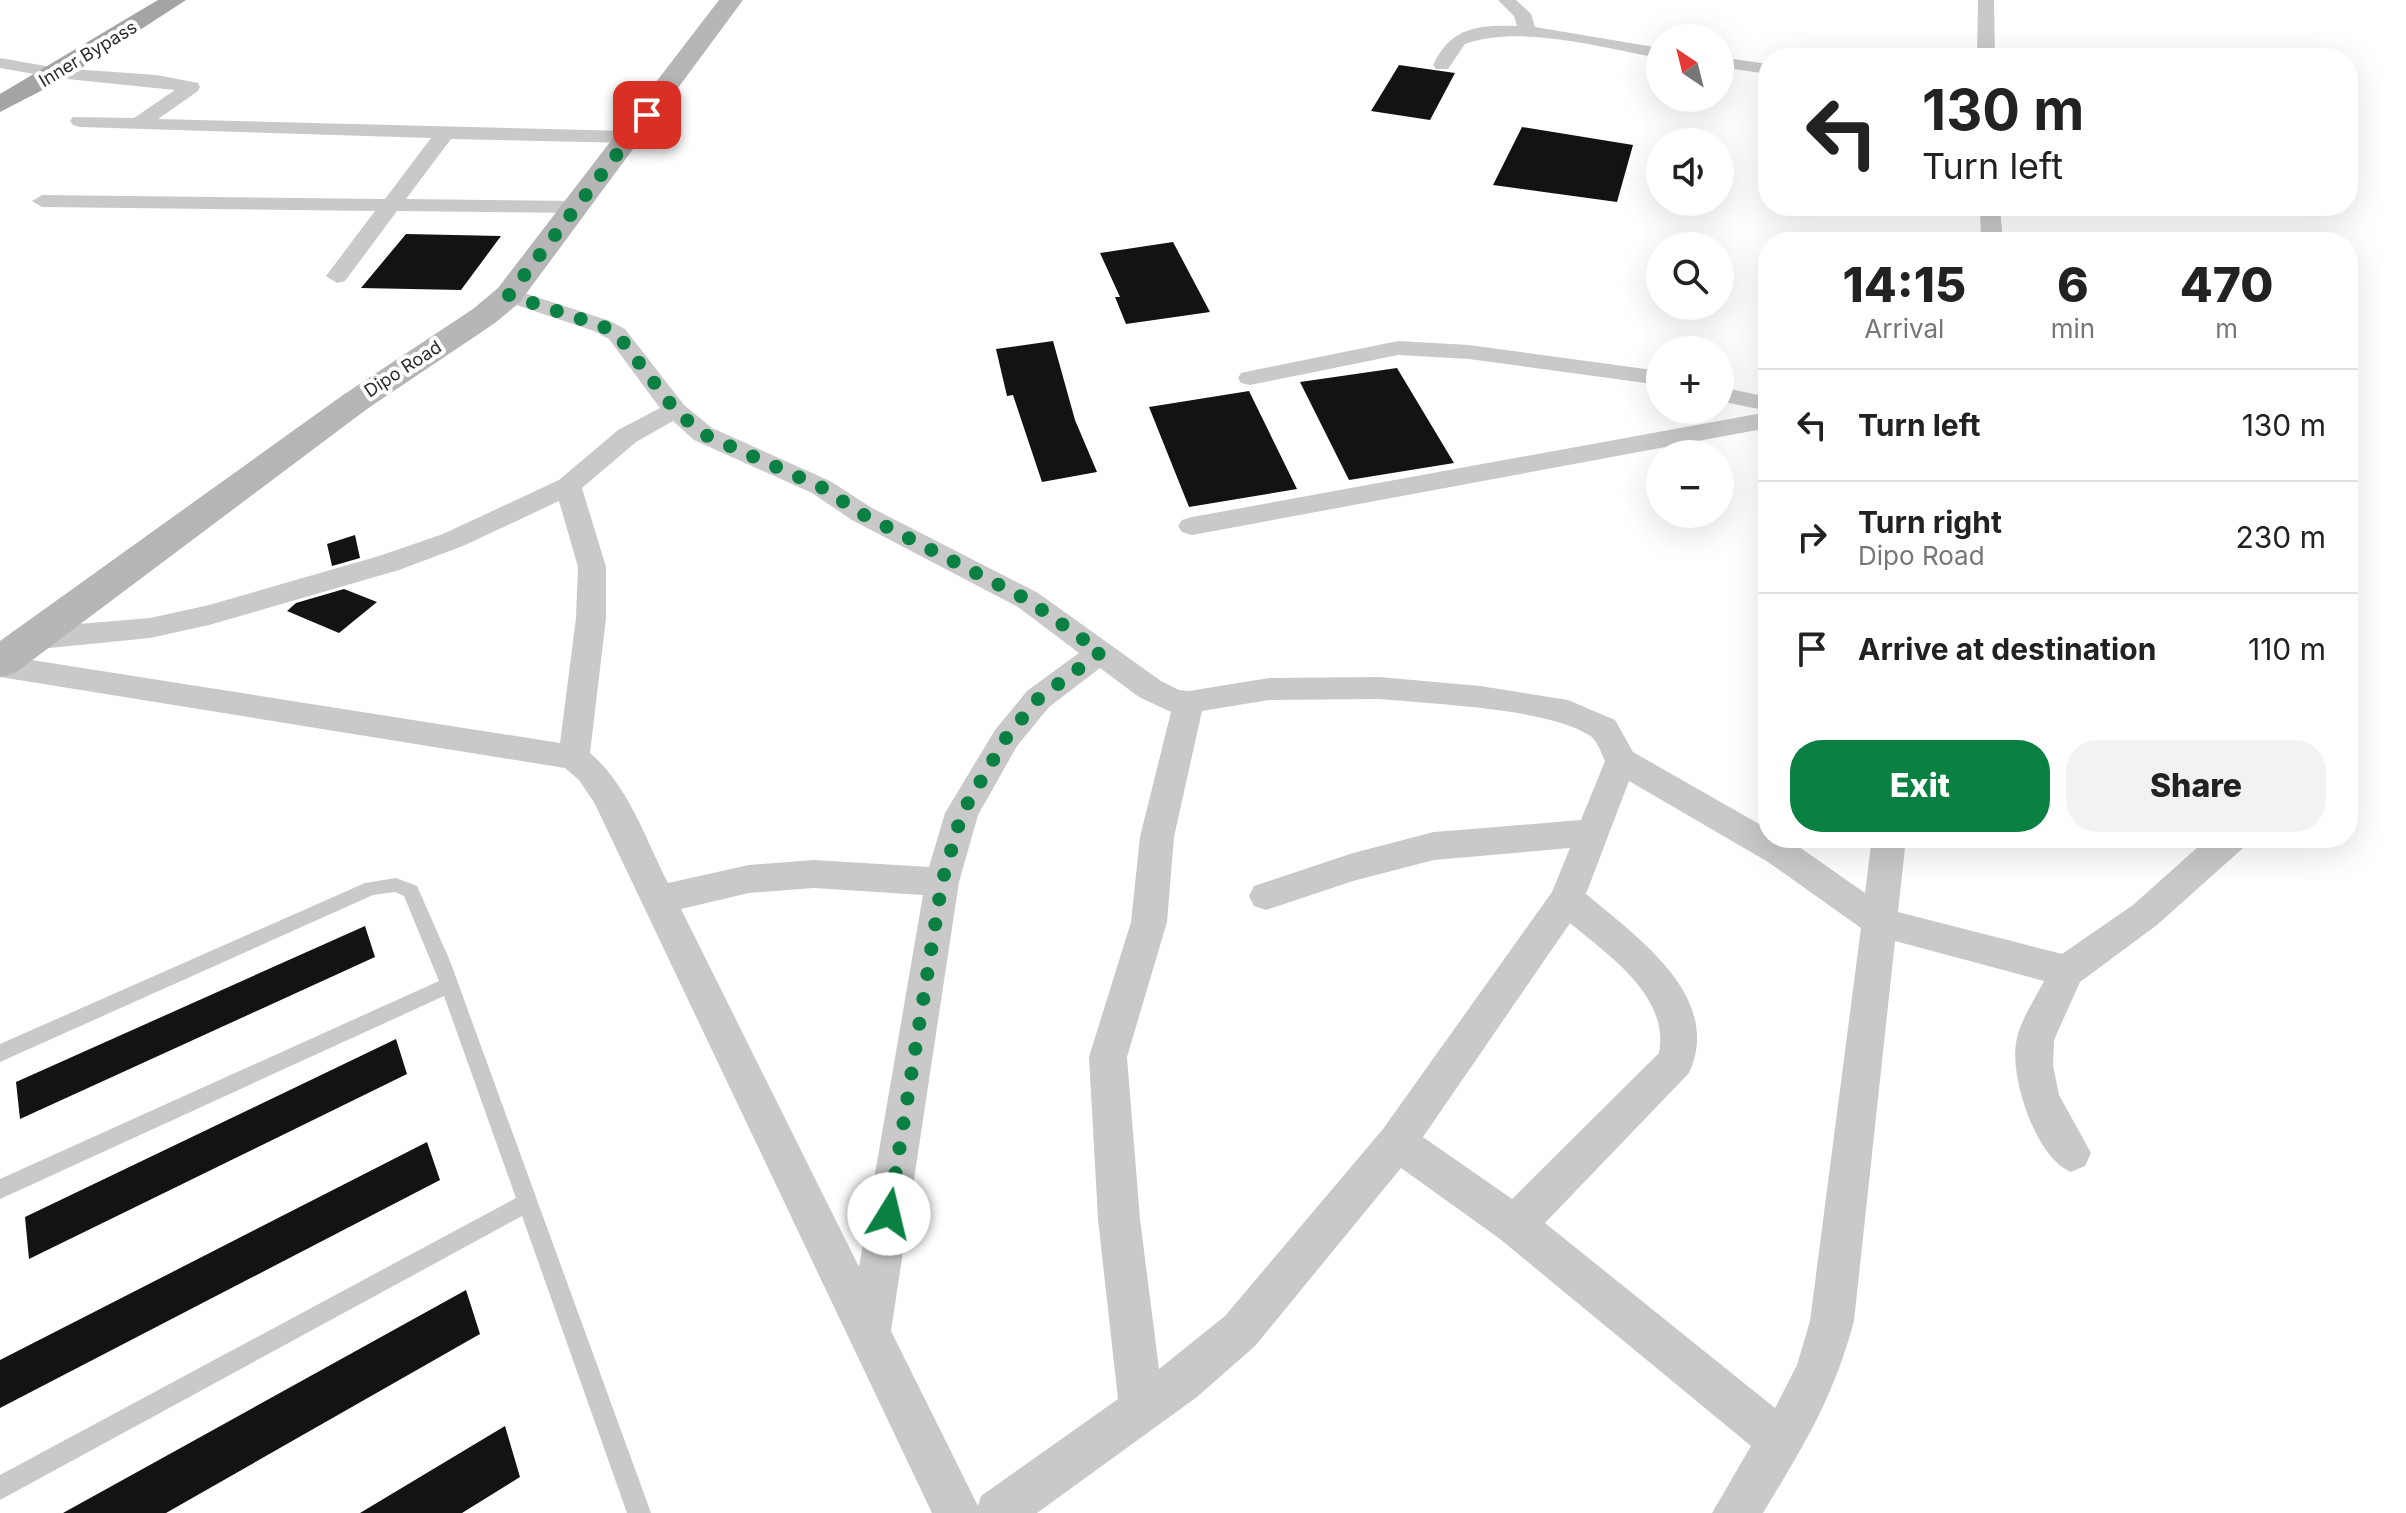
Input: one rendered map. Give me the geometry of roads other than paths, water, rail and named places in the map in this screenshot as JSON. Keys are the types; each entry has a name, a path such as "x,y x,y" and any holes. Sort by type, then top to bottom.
{"main road":[{"name":"Inner Bypass","path":"0,104 156,0"},
{"name":"Inner Bypass","path":"0,88 47,71 174,0"},
{"name":"Dipo Road","path":"0,664 355,402 509,295 731,0"}],"street":[{"path":"1506,0 1522,14 1528,33"},
{"path":"1986,0 1986,48"},
{"path":"1442,65 1449,49 1469,36 1493,31 1528,33 1646,51"},
{"path":"0,63 191,87 137,125"},
{"path":"1734,64 1758,68"},
{"path":"80,121 630,137"},
{"path":"337,276 445,133"},
{"path":"42,201 577,207"},
{"path":"509,295 602,326 617,334 675,410 703,434 821,487 862,514 1028,600 1150,689 1174,701 1189,702 1269,689 1379,688 1480,697 1568,712 1604,728 1621,761 1758,839"},
{"path":"1250,378 1398,348 1469,352 1646,376"},
{"path":"1734,397 1758,402"},
{"path":"30,639 150,628 209,615 389,563 440,545 568,486 627,436 675,410"},
{"path":"1192,526 1758,422"},
{"path":"568,486 592,567 591,618 574,757"},
{"path":"869,1335 942,882 962,813 1006,738 1038,699 1101,652"},
{"path":"0,664 574,757 590,771 608,797 659,900 957,1513"},
{"path":"1142,1409 1119,1219 1108,1057 1149,922 1157,837 1189,702"},
{"path":"998,1513 1181,1381 1240,1331 1397,1142 1567,899 1621,761"},
{"path":"1266,896 1353,867 1434,846 1594,832"},
{"path":"1773,848 1879,922 2067,971"},
{"path":"1736,1513 1781,1442 1818,1371 1832,1321 1888,848"},
{"path":"2071,1153 2041,1100 2034,1065 2035,1040 2067,971 2145,915 2207,848"},
{"path":"659,900 749,879 814,874 942,882"},
{"path":"1515,1225 1676,1061 1683,1045 1680,1022 1669,998 1645,967 1567,899"},
{"path":"1397,1142 1515,1225 1781,1442"}],"lane":[{"path":"0,1053 371,888 396,885 411,891 450,985 639,1513"},
{"path":"0,1189 450,985"},
{"path":"0,1488 528,1202"}]}
